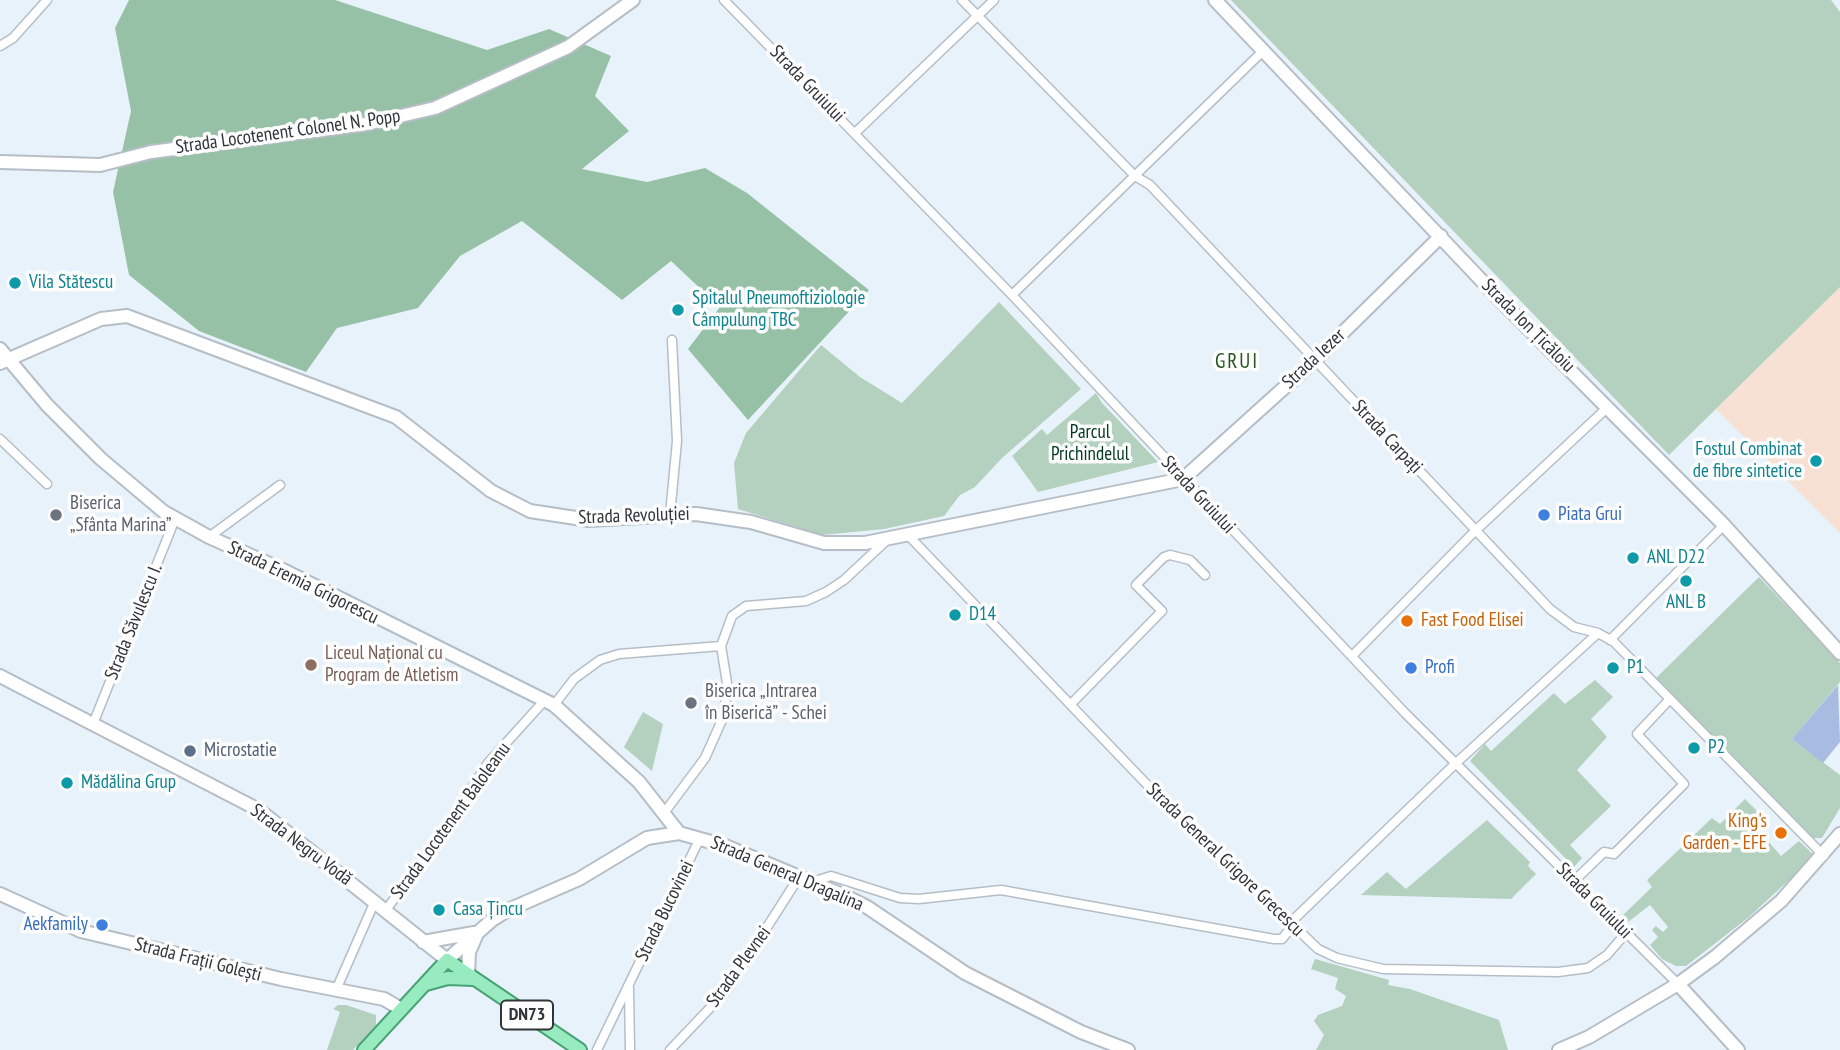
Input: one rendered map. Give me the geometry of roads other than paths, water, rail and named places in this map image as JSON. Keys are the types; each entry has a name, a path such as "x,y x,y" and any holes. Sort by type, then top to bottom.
{"main road":[{"name":"Strada Negru Vodă","path":"447,960 580,1050"},
{"path":"364,1050 447,960"},
{"path":"422,986 449,978 471,977"}],"street":[{"path":"0,46 13,38 47,0"},
{"name":"Strada Locotenent Colonel N. Popp","path":"0,162 100,165 151,152 366,124 435,108 568,47 633,0"},
{"name":"Strada Gruiului","path":"724,0 1012,295 1455,764 1678,984"},
{"name":"Strada Carpați","path":"962,0 1135,176 1150,185 1550,610 1574,627 1598,633 1610,640 1824,856"},
{"path":"855,133 994,0"},
{"name":"Strada Ion Țicăloiu","path":"1215,0 1724,525 1840,653"},
{"path":"1012,295 1264,51"},
{"name":"Strada Iezer","path":"1183,479 1316,359 1441,236"},
{"name":"Strada Revoluției","path":"2,357 101,319 127,316 396,417 491,491 530,511 589,520 670,515 728,517 824,543 865,542 1183,479"},
{"path":"670,515 677,441 672,340"},
{"name":"Strada Eremia Grigorescu","path":"2,357 101,458 175,519 549,703 639,782 679,833"},
{"path":"1352,656 1475,532 1608,407"},
{"path":"0,439 47,484"},
{"path":"209,537 280,485"},
{"name":"Strada Săvulescu I.","path":"93,724 175,519"},
{"path":"1610,640 1724,525"},
{"name":"Strada General Grigore Grecescu","path":"907,534 1156,794 1318,949 1361,965 1383,969 1558,972 1588,968 1607,955 1626,933"},
{"path":"664,813 705,758 722,720 728,689 721,646 732,616 746,606 806,601 844,580 889,538"},
{"path":"1071,704 1162,611 1136,585 1164,557 1170,555 1190,559 1205,575"},
{"path":"812,882 831,876 900,898 919,899 1000,890 1282,939 1292,924 1455,764 1598,633"},
{"name":"Strada Locotenent Baloleanu","path":"386,910 488,763 574,679 600,660 619,654 721,646"},
{"name":"Strada Negru Vodă","path":"0,676 259,810 447,960"},
{"path":"1574,881 1604,852 1614,854 1684,784 1637,734 1670,699"},
{"name":"Strada General Dragalina","path":"447,960 508,910 579,879 640,841 656,835 679,833 700,838 812,882 867,907 975,979 1081,1032 1128,1050"},
{"path":"1559,1050 1589,1037 1678,984 1766,915 1824,856 1840,834"},
{"name":"Strada Bucovinei","path":"597,1050 700,838"},
{"name":"Strada Plevnei","path":"670,1050 727,990 799,877"},
{"name":"Strada Frații Golești","path":"0,894 81,931 383,999 401,1009"},
{"path":"336,990 375,901"},
{"path":"424,942 478,932"},
{"path":"471,977 469,952 478,932"},
{"path":"1678,984 1738,1050"},
{"name":"Strada Bucovinei","path":"629,985 630,1050"}],"water":[{"path":"1838,685 1840,742 1823,763 1792,739"}],"place":[{"name":"Vila Stătescu","path":"15,283"},
{"name":"Spitalul Pneumoftiziologie Câmpulung TBC","path":"678,310"},
{"name":"Fostul Combinat de fibre sintetice","path":"1816,461"},
{"name":"Biserica „Sfânta Marina”","path":"56,515"},
{"name":"Piata Grui","path":"1544,515"},
{"name":"ANL D22","path":"1633,558"},
{"name":"ANL B","path":"1686,581"},
{"name":"D14","path":"955,615"},
{"name":"Fast Food Elisei","path":"1407,621"},
{"name":"Liceul Național cu Program de Atletism","path":"311,665"},
{"name":"Profi","path":"1411,668"},
{"name":"P1","path":"1613,668"},
{"name":"Biserica „Intrarea în Biserică” - Schei","path":"691,703"},
{"name":"P2","path":"1694,748"},
{"name":"Microstatie","path":"190,751"},
{"name":"Mădălina Grup","path":"67,783"},
{"name":"King's Garden - EFE","path":"1781,833"},
{"name":"Casa Țincu","path":"439,910"},
{"name":"Aekfamily","path":"102,925"}],"district":[{"name":"GRUI","path":"1237,362"}],"park label":[{"name":"Parcul Prichindelul","path":"1090,444"}]}
